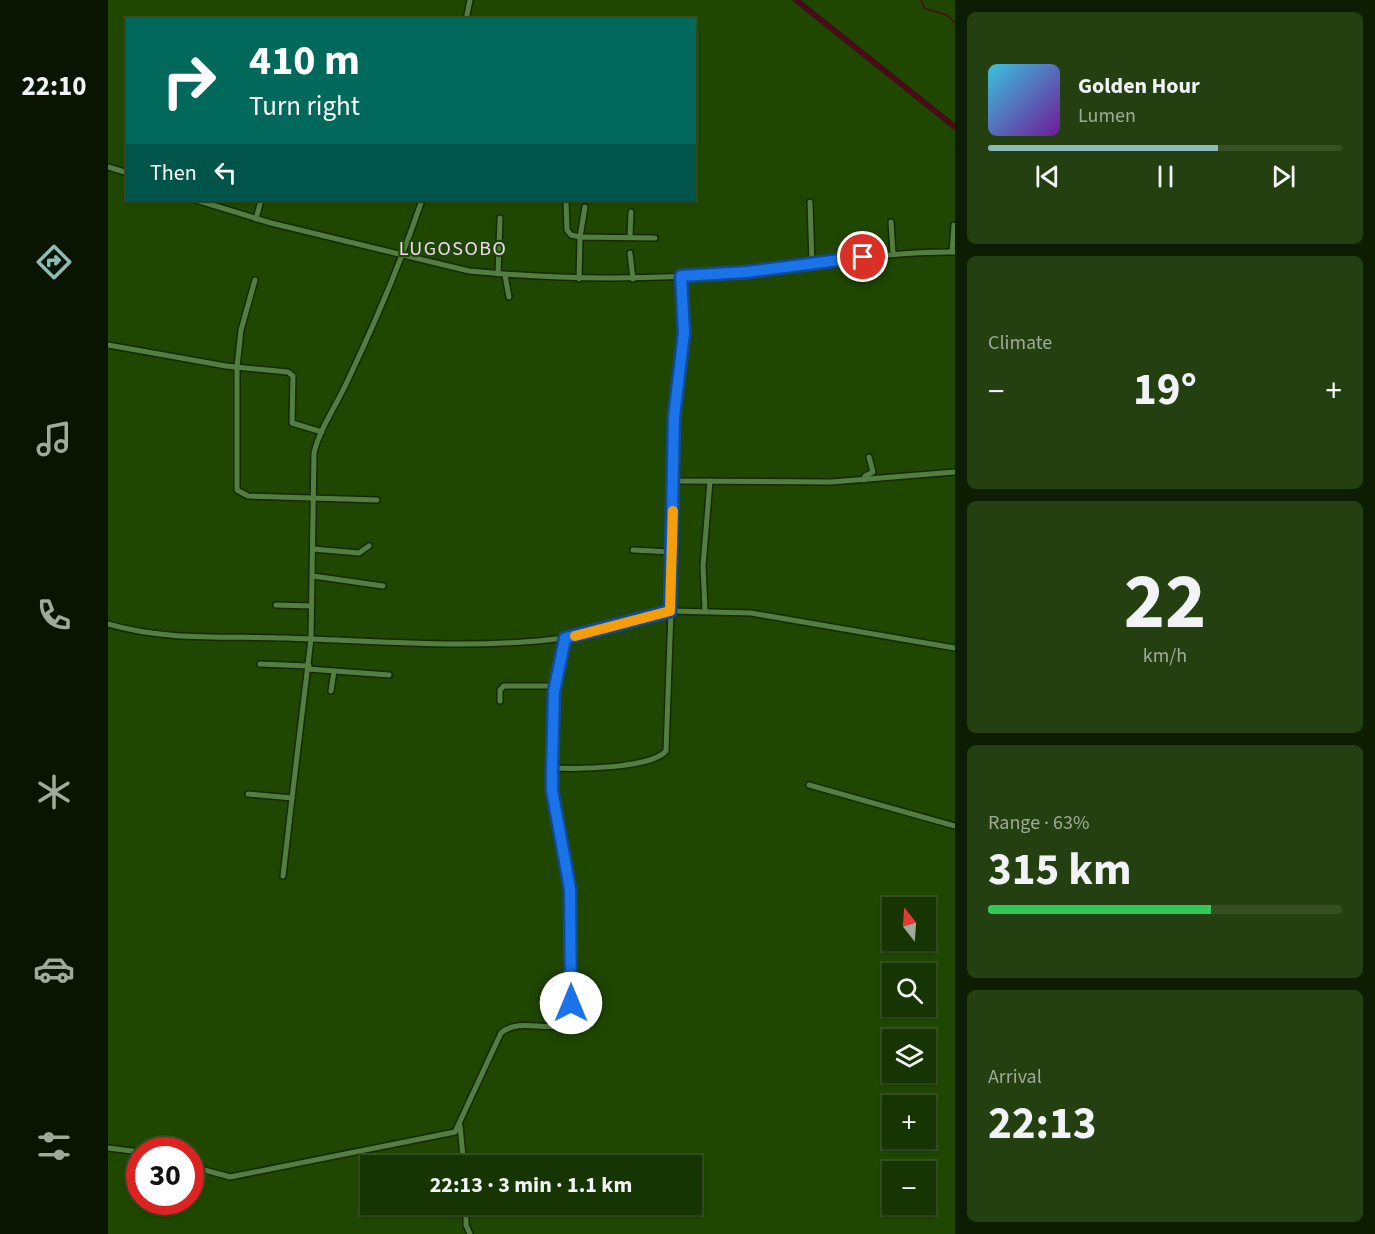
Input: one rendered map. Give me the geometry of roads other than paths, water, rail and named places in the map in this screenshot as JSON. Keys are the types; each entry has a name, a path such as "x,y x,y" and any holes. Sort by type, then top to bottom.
{"street":[{"path":"466,18 470,0"},
{"path":"108,167 126,172"},
{"path":"199,201 256,219 469,271 579,279 681,276 812,264 893,253 954,252 954,225"},
{"path":"256,219 261,201"},
{"path":"283,876 311,639 312,498 315,453 322,432 347,382 403,256 422,201"},
{"path":"566,202 568,232 580,237 655,238"},
{"path":"810,202 812,264"},
{"path":"579,279 580,237 585,207"},
{"path":"630,236 631,212"},
{"path":"500,218 502,274 509,297"},
{"path":"891,222 893,253"},
{"path":"630,253 633,279"},
{"path":"552,768 603,768 659,758 666,751 674,417 684,333 681,276"},
{"path":"255,280 241,330 237,367 237,490 248,496 377,500"},
{"path":"108,345 237,367 288,372 293,376 292,423 322,432"},
{"path":"864,480 865,476 873,472 869,457"},
{"path":"674,481 864,480 918,473 955,472"},
{"path":"705,610 703,566 710,481"},
{"path":"313,549 359,553 369,546"},
{"path":"633,550 672,552"},
{"path":"312,576 383,586"},
{"path":"276,605 312,606"},
{"path":"108,624 157,633 518,644 565,638 670,611 705,610 751,613 955,648"},
{"path":"204,1170 230,1177 455,1132 460,1126 501,1033 512,1026 557,1026 567,1023 571,1016 570,889 552,790 555,686 563,660 565,638"},
{"path":"260,664 389,675"},
{"path":"331,691 334,671"},
{"path":"500,701 500,690 504,686 555,686"},
{"path":"809,784 955,826"},
{"path":"248,794 292,798"},
{"path":"460,1126 463,1155"},
{"path":"108,1148 126,1150"},
{"path":"466,1215 466,1225 470,1234"}],"waterway":[{"path":"796,0 955,127"},
{"path":"921,0 924,8 947,15 955,23"}],"district":[{"name":"LUGOSOBO","path":"453,248"}]}
